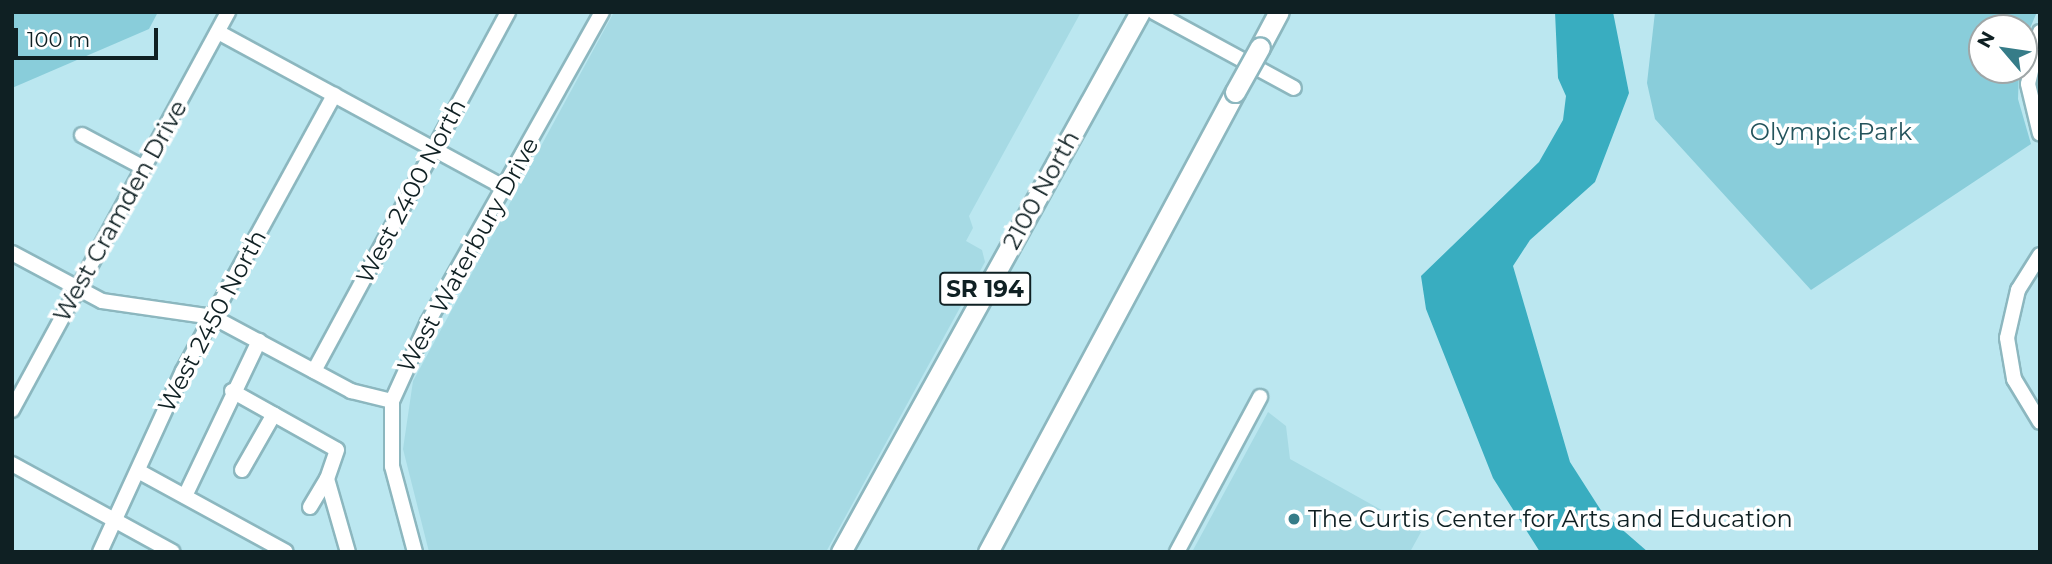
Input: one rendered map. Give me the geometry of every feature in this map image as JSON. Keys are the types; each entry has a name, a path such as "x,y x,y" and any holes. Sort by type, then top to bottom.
{"highway":[{"path":"988,552 1279,12"},
{"name":"2100 North","path":"841,552 1136,20"}],"street":[{"name":"West Cramden Drive","path":"12,410 229,12"},
{"name":"West 2400 North","path":"314,371 508,12"},
{"name":"West Waterbury Drive","path":"415,552 392,466 392,401 428,322 602,12"},
{"path":"1154,12 1294,88"},
{"path":"218,32 505,188"},
{"path":"2040,32 2028,76 2040,134"},
{"name":"West 2450 North","path":"100,552 213,317 334,95"},
{"path":"82,135 144,168"},
{"path":"12,253 78,289 119,306 213,317 351,391 392,401"},
{"path":"2040,255 2018,290 2007,338 2014,379 2040,422"},
{"path":"185,496 232,391 259,341"},
{"path":"232,391 338,453 327,479 310,506"},
{"path":"1177,552 1260,397"},
{"path":"243,470 274,414"},
{"path":"12,464 173,552"},
{"path":"139,472 286,552"},
{"path":"327,479 348,552"}],"shaded area":[{"path":"614,12 1081,12 969,216 973,228 966,241 982,250 985,262 826,552 429,552 403,449 413,381"},
{"path":"1555,12 1613,12 1629,93 1595,182 1530,240 1513,266 1570,462 1602,512 1648,552 1540,552 1493,478 1426,309 1421,276 1539,162 1563,120 1566,96 1558,78"},
{"path":"1268,412 1286,426 1290,459 1421,532 1410,552 1192,552"}],"green space":[{"path":"12,12 158,12 149,29 12,88"},
{"name":"Olympic Park","path":"1655,12 2037,12 1968,14 1968,84 2019,84 2018,99 2031,144 1811,290 1655,119 1647,83"}],"place":[{"name":"The Curtis Center for Arts and Education","path":"1294,519"}]}
